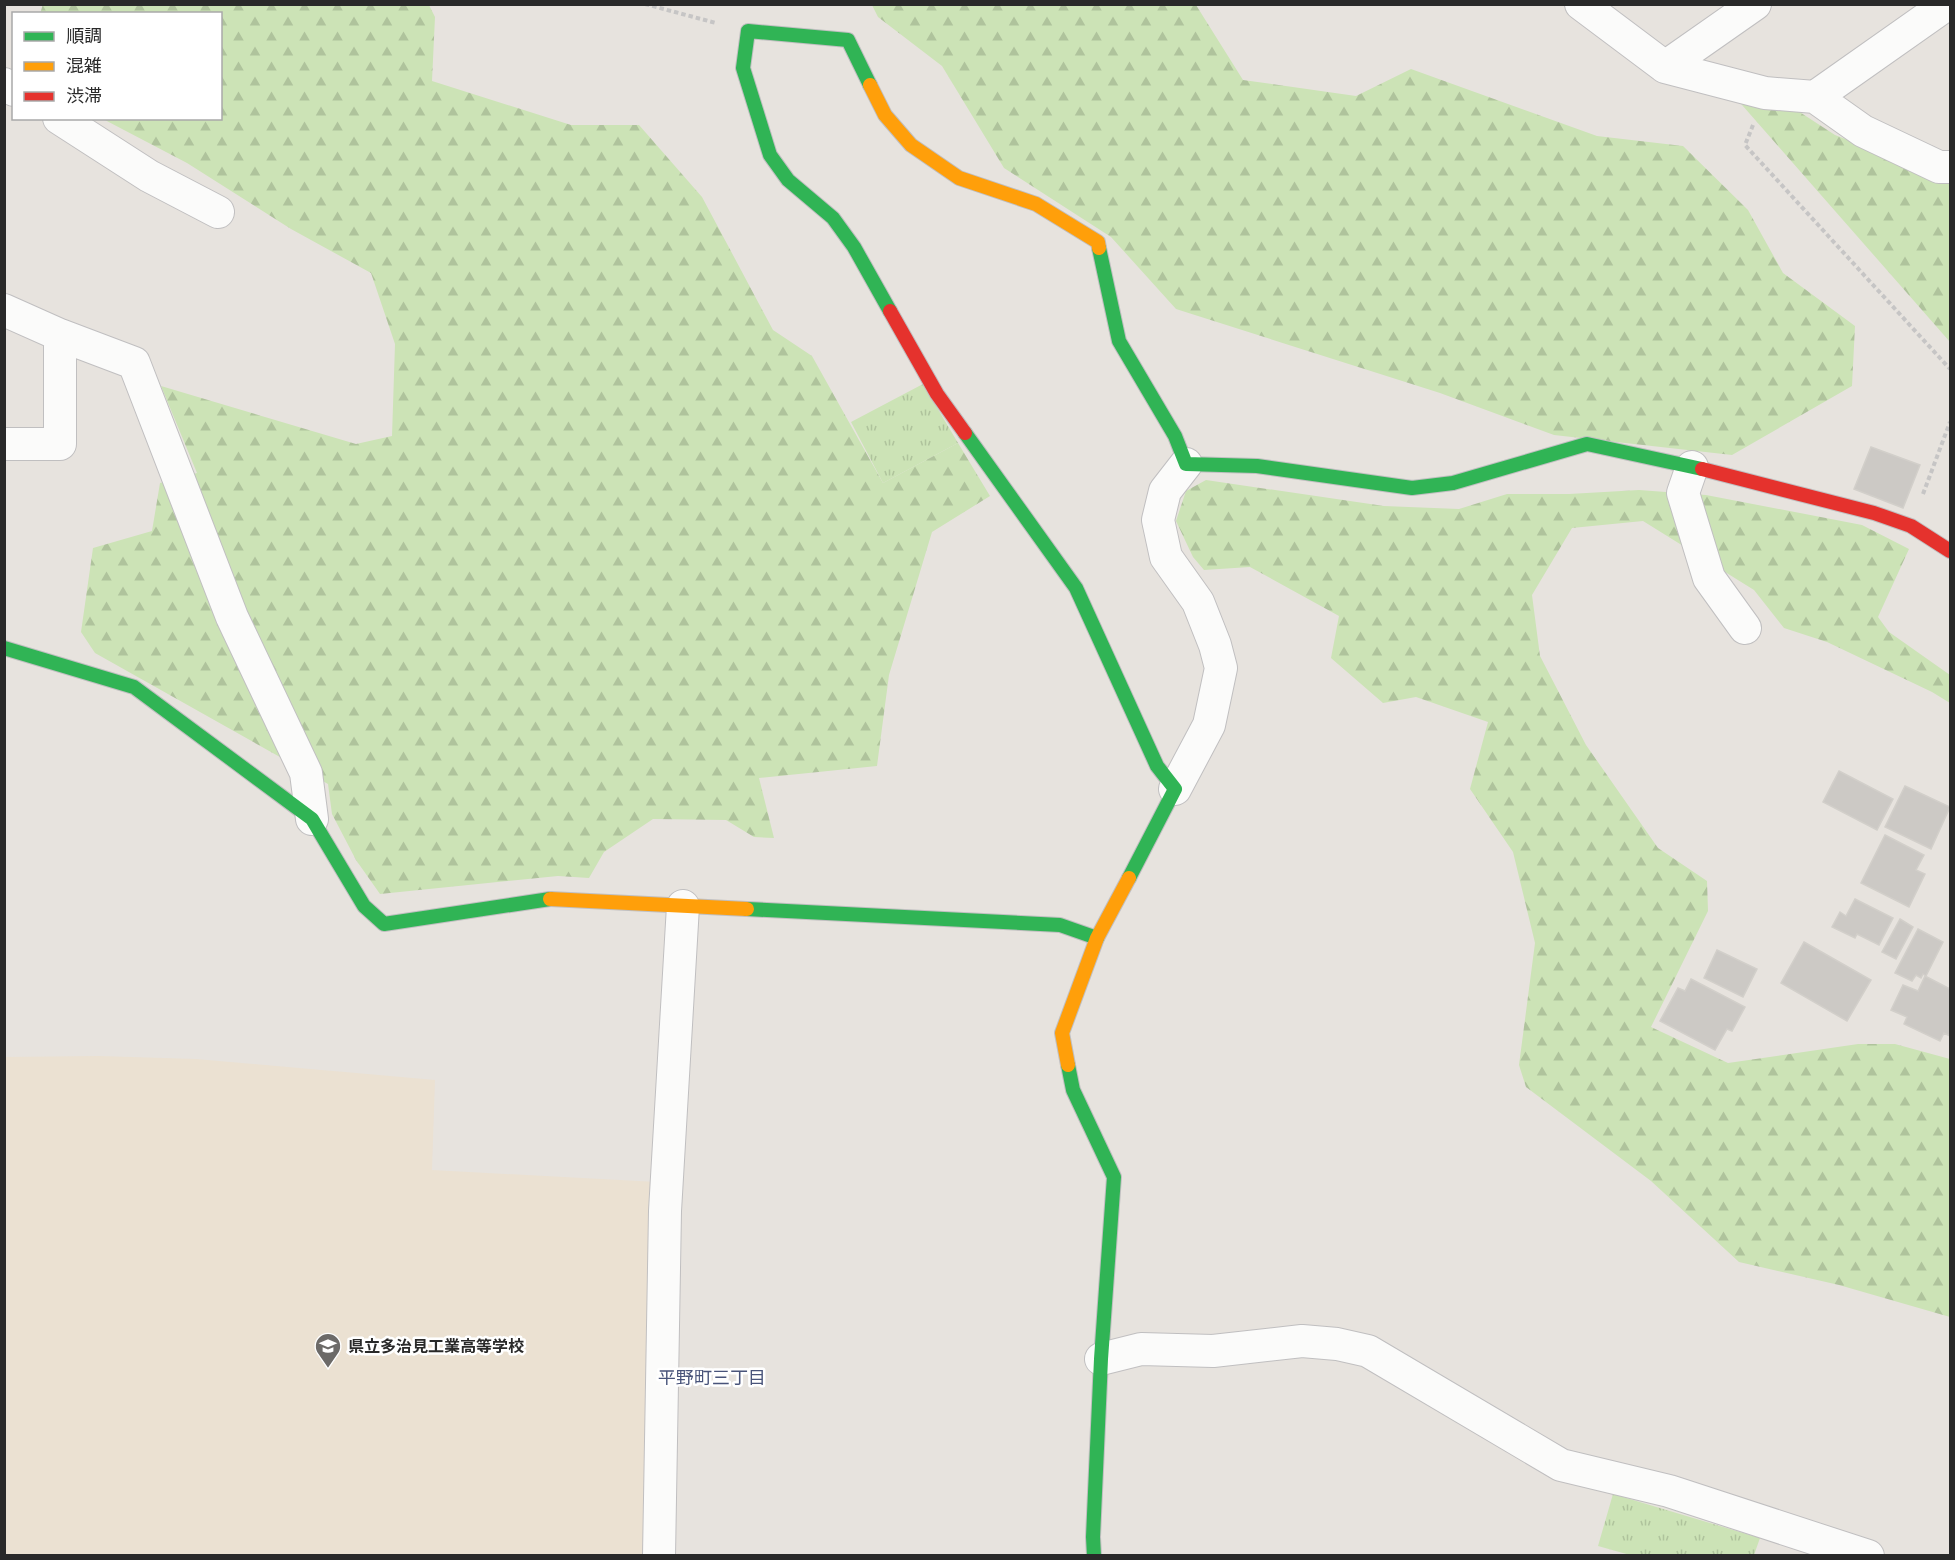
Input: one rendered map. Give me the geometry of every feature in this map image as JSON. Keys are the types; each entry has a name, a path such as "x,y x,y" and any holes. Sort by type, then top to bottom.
{"street":[{"path":"1581,4 1665,67 1765,93 1815,97 1863,131 1940,167 1950,167"},
{"path":"1665,67 1755,4"},
{"path":"1815,97 1947,4"},
{"path":"1175,789 1157,766 1076,588 937,394 854,247 833,218 788,180 770,155 743,68 748,32 848,40 885,115 911,145 959,178 1036,204 1098,242 1119,341 1175,436 1186,464"},
{"path":"61,120 149,176 218,212"},
{"path":"4,310 60,335 134,363 232,617 306,772 312,819"},
{"path":"4,444 60,444 60,335"},
{"path":"1186,464 1257,466 1412,488 1453,483 1587,444 1692,467 1874,513 1911,526 1950,551"},
{"path":"1094,1556 1101,1359 1114,1177 1073,1090 1062,1033 1097,938 1209,725 1221,668 1215,645 1198,602 1166,557 1158,520 1165,491 1186,464"},
{"path":"1692,467 1683,493 1709,578 1745,628"},
{"path":"4,648 134,687 312,819 364,906 384,924 551,899 1060,926 1097,938"},
{"path":"659,1556 665,1211 683,906"},
{"path":"1101,1359 1141,1350 1214,1351 1302,1341 1337,1344 1368,1351 1561,1465 1669,1491 1868,1556"}],"path":[{"path":"645,4 748,32"},
{"path":"1765,93 1745,145 1950,369"},
{"path":"1911,526 1950,422"}],"shaded area":[{"name":"県立多治見工業高等学校","path":"99,1056 196,1059 435,1080 432,1170 657,1182 646,1555 5,1555 4,1057"}],"green space":[{"path":"43,4 429,5 435,17 432,81 571,125 639,125 702,197 773,330 812,356 883,483 958,443 990,496 932,532 889,675 877,766 759,778 774,838 754,837 726,820 653,819 604,852 589,878 558,876 380,894 356,860 332,814 328,784 95,653 81,632 93,548 152,531 160,483 197,473 161,386 356,444 392,436 395,344 371,273 291,229 187,163 105,120 222,120 222,12 41,12"},
{"path":"872,5 1196,5 1243,80 1356,96 1411,69 1597,136 1683,146 1748,210 1783,273 1855,326 1852,386 1732,455 1554,435 1440,393 1176,309 1111,237 1004,168 942,66 878,17"},
{"path":"1735,97 1795,109 1835,135 1950,177 1950,342"},
{"path":"923,384 958,443 883,483 851,422"},
{"path":"1206,480 1384,506 1459,509 1507,494 1569,494 1639,490 1706,495 1862,525 1909,549 1878,617 1889,632 1950,675 1950,703 1932,692 1827,642 1784,628 1754,590 1643,521 1572,528 1532,595 1540,656 1586,745 1658,848 1707,881 1708,911 1651,1027 1728,1063 1858,1044 1895,1044 1950,1059 1950,1317 1839,1285 1739,1262 1651,1181 1526,1087 1519,1065 1535,943 1513,852 1470,789 1488,722 1416,697 1383,703 1331,658 1339,616 1250,567 1204,570 1193,557 1176,521 1186,491"},
{"path":"1613,1494 1760,1538 1754,1555 1630,1555 1598,1546"}],"building":[{"path":"1871,447 1920,465 1903,508 1854,489"},
{"path":"1839,771 1893,799 1877,830 1823,802"},
{"path":"1905,786 1950,807 1931,849 1885,827"},
{"path":"1885,835 1924,855 1916,870 1925,874 1909,907 1861,883"},
{"path":"1855,899 1893,918 1879,945 1857,934 1855,938 1832,927 1840,912 1846,916"},
{"path":"1900,919 1913,927 1896,959 1882,952"},
{"path":"1918,929 1943,942 1926,976 1923,974 1921,978 1916,975 1912,981 1895,973"},
{"path":"1804,942 1871,980 1847,1021 1781,983"},
{"path":"1717,950 1757,969 1743,997 1704,978"},
{"path":"1925,976 1950,989 1950,1036 1944,1033 1940,1041 1904,1024 1907,1017 1891,1010 1903,985 1918,991"},
{"path":"1691,979 1745,1007 1732,1031 1727,1029 1715,1050 1660,1021 1678,988 1685,991"}],"traffic: fast":[{"path":"870,85 848,40 748,31 743,68 770,155 788,180 833,218 854,247 890,311"},
{"path":"1099,248 1119,341 1175,436 1186,464 1257,466 1412,488 1453,483 1587,444 1702,469"},
{"path":"965,433 1076,588 1157,766 1175,789 1129,878"},
{"path":"4,648 134,687 312,819 364,906 384,924 550,899"},
{"path":"747,909 1060,925 1097,938"},
{"path":"1068,1065 1073,1090 1114,1177 1101,1359 1094,1556"}],"traffic: slow":[{"path":"870,85 885,115 911,145 959,178 1036,204 1098,242 1099,248"},
{"path":"1068,1065 1062,1033 1097,938 1129,878"},
{"path":"550,899 747,909"}],"traffic: jam":[{"path":"890,311 937,394 965,433"},
{"path":"1702,469 1874,513 1911,526 1950,551"}],"place":[{"name":"県立多治見工業高等学校","path":"328,1369"}],"district":[{"name":"平野町三丁目","path":"712,1377"}]}
